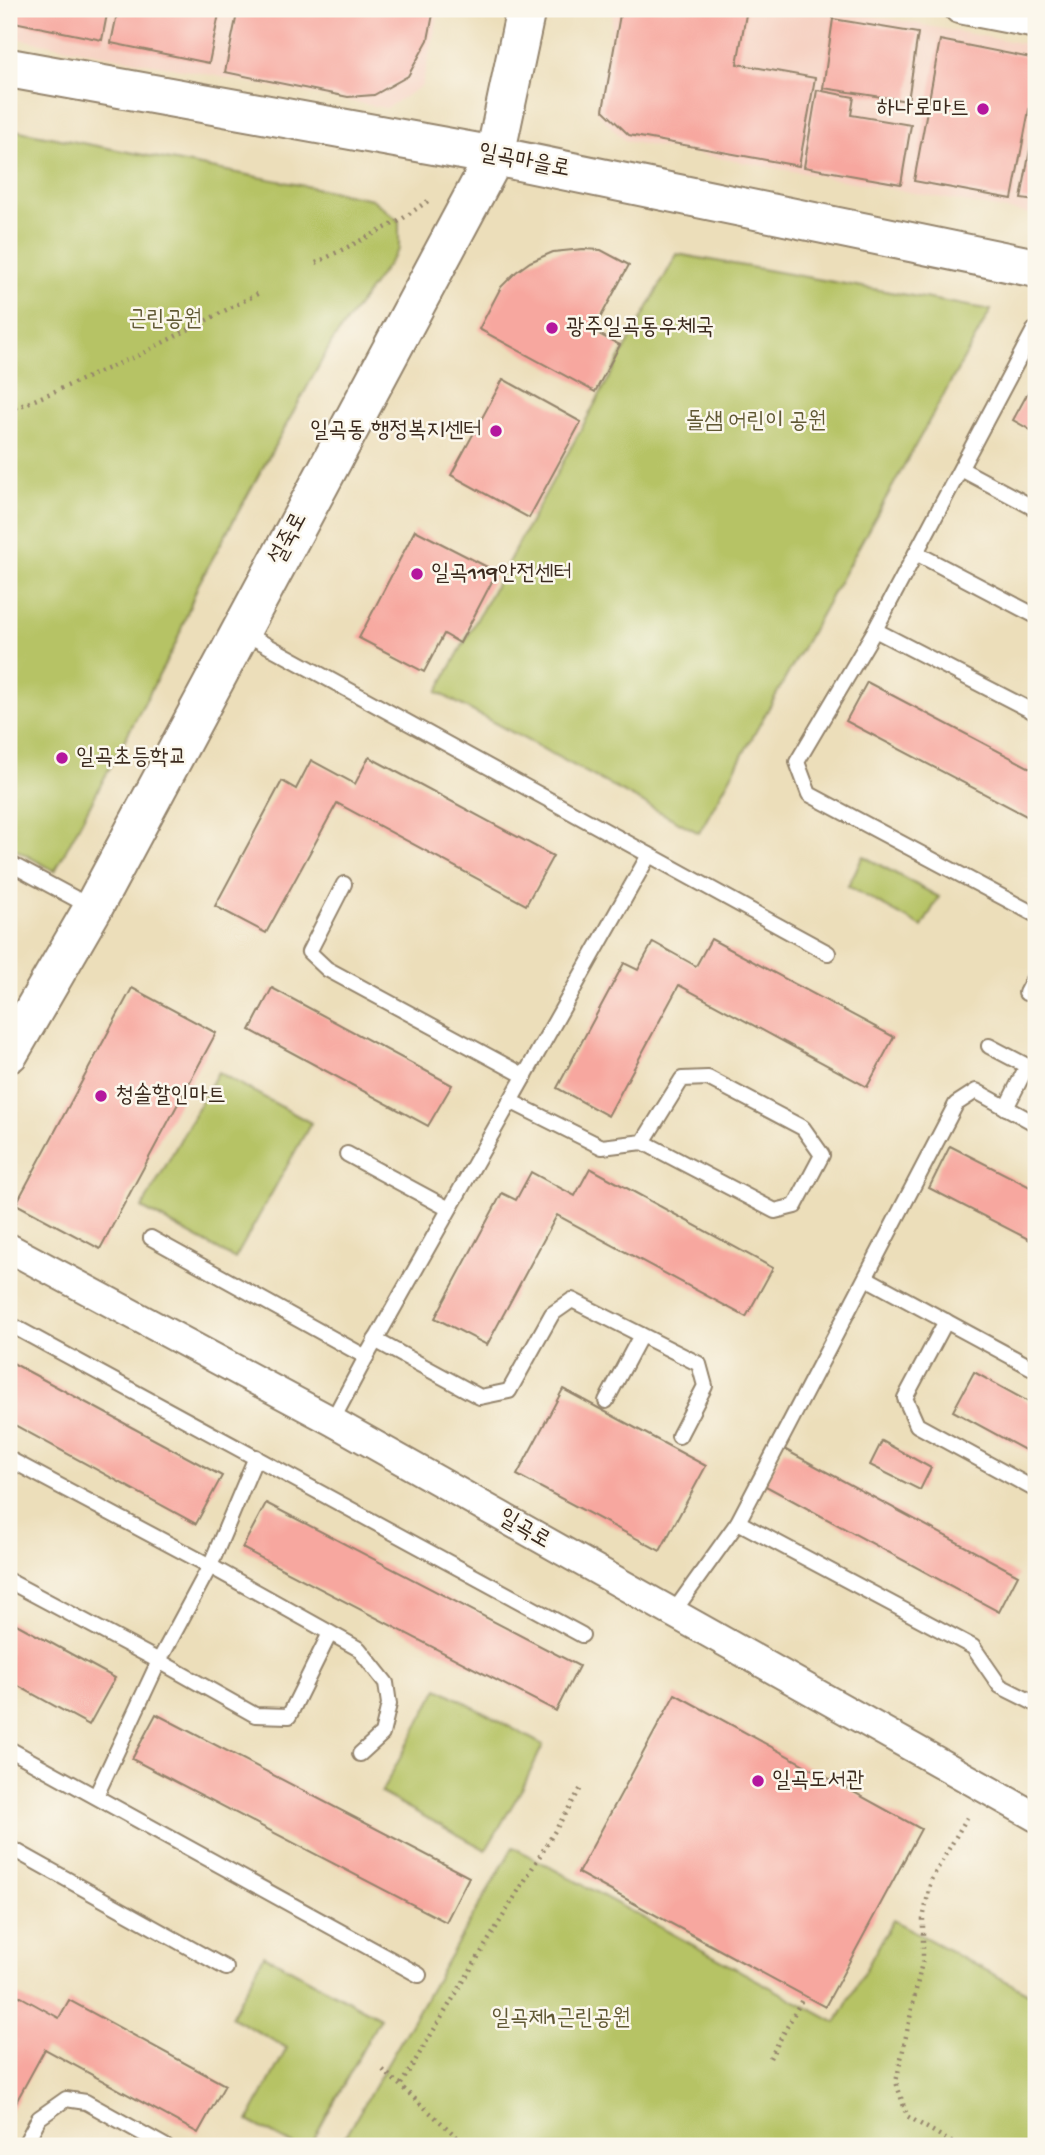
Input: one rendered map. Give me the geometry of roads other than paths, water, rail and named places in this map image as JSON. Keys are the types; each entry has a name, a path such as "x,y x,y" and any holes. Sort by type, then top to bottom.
{"main road":[{"name":"설죽로","path":"9,1053 93,908 495,156 526,9"},
{"name":"일곡마을로","path":"9,68 495,156 1036,268"}],"street":[{"path":"959,9 988,12 1036,24"},
{"name":"일곡로","path":"9,1248 332,1421 1036,1817"}],"lane":[{"path":"1036,329 875,630 797,762 809,794 1036,915"},
{"path":"961,469 1036,509"},
{"path":"916,553 1036,616"},
{"path":"240,630 828,953"},
{"path":"875,630 1036,713"},
{"path":"332,1421 649,855"},
{"path":"9,863 93,908"},
{"path":"344,884 309,952 327,969 525,1076"},
{"path":"1026,993 1036,974"},
{"path":"989,1046 1031,1069 1006,1108"},
{"path":"510,1101 602,1147 643,1142 775,1211 795,1206 822,1155 803,1128 708,1078 682,1079 643,1142"},
{"path":"672,1614 738,1522 956,1104 976,1091 1036,1124"},
{"path":"347,1154 449,1209"},
{"path":"151,1238 366,1357"},
{"path":"866,1278 1036,1370"},
{"path":"375,1340 480,1397 509,1391 552,1314 572,1300 699,1364 705,1386 679,1436"},
{"path":"946,1321 905,1398 917,1425 1036,1490"},
{"path":"9,1325 582,1635"},
{"path":"606,1401 641,1335"},
{"path":"96,1796 159,1661 210,1566 256,1457"},
{"path":"9,1459 359,1649 386,1683 389,1704 382,1734 360,1754"},
{"path":"738,1522 973,1647 1000,1686 1036,1704"},
{"path":"9,1581 255,1715 289,1716 330,1633"},
{"path":"9,1748 419,1975"},
{"path":"9,1847 226,1968"},
{"path":"24,2146 39,2118 66,2099 86,2102 165,2146"}],"place":[{"name":"하나로마트","path":"983,109"},
{"name":"광주일곡동우체국","path":"552,328"},
{"name":"일곡동 행정복지센터","path":"496,431"},
{"name":"일곡119안전센터","path":"417,574"},
{"name":"일곡초등학교","path":"62,758"},
{"name":"청솔할인마트","path":"101,1096"},
{"name":"일곡도서관","path":"758,1781"}],"park label":[{"name":"근린공원","path":"165,320"},
{"name":"돌샘 어린이 공원","path":"756,422"},
{"name":"일곡제1근린공원","path":"561,2019"}]}
